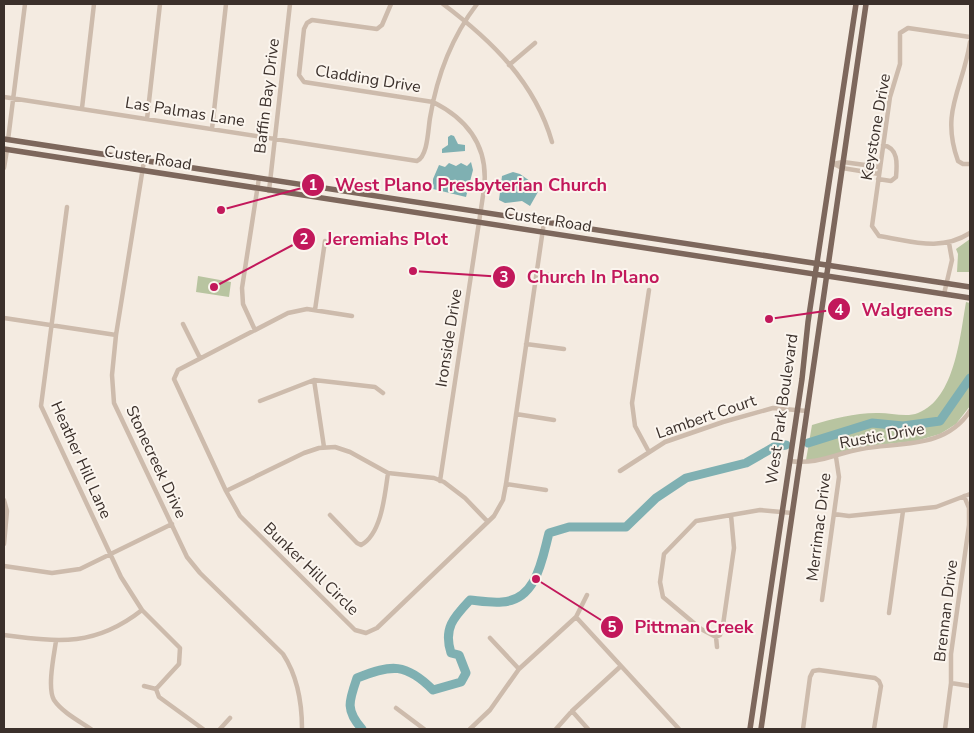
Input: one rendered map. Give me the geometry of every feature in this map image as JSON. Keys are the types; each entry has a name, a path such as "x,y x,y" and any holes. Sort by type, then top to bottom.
{"main road":[{"name":"West Park Boulevard","path":"750,729 790,461 814,275 856,4"},
{"name":"West Park Boulevard","path":"761,729 866,4"},
{"path":"847,60 857,61"},
{"path":"5,149 6,140"},
{"name":"Custer Road","path":"6,140 970,287"},
{"name":"Custer Road","path":"5,149 970,298"},
{"path":"804,358 815,359"}],"street":[{"path":"6,140 14,98 25,4"},
{"path":"82,108 94,4"},
{"path":"147,119 160,4"},
{"path":"212,129 226,4"},
{"name":"Baffin Bay Drive","path":"269,191 290,4"},
{"name":"Cladding Drive","path":"391,4 379,28 372,29 312,20 307,23 304,29 299,72 300,79 433,102"},
{"path":"443,4 478,31 532,94 547,124 552,142"},
{"path":"433,102 447,53 464,20 477,4"},
{"name":"Keystone Drive","path":"949,244 879,236 872,226 890,97 898,75 899,36 905,29 970,38"},
{"path":"970,42 967,66 951,108 956,156 960,163 970,164"},
{"path":"509,65 535,43"},
{"name":"Las Palmas Lane","path":"4,97 413,161 421,159 433,102"},
{"name":"Ironside Drive","path":"433,102 458,117 467,125 478,143 484,159 485,178 440,481"},
{"path":"843,165 891,181 896,177 896,157 889,147 883,145"},
{"path":"4,168 5,149"},
{"name":"Stonecreek Drive","path":"144,161 116,335 112,375 117,412 187,557 200,573 283,654 290,664 295,675 300,699 302,729"},
{"path":"832,164 880,167"},
{"path":"255,330 245,310 242,288 259,178"},
{"name":"Heather Hill Lane","path":"67,207 41,406 110,556 142,610 180,648 179,664 156,689"},
{"name":"Bunker Hill Circle","path":"352,316 307,309 288,313 200,358 178,370 174,375 175,385 226,491 248,524 355,630 366,633 377,628 488,522 500,508 506,484 544,222"},
{"path":"944,294 952,260 949,244 970,233"},
{"path":"315,310 325,241"},
{"path":"536,273 574,279"},
{"path":"649,290 632,403 635,426 649,452"},
{"path":"4,318 116,335"},
{"path":"182,324 200,358"},
{"path":"526,344 564,349"},
{"path":"314,380 324,447"},
{"path":"260,401 314,380 375,387 383,393"},
{"name":"Lambert Court","path":"620,470 678,437 759,411 773,408 807,411"},
{"name":"Rustic Drive","path":"790,461 815,463 860,449 931,440 958,426 970,412"},
{"path":"516,414 554,420"},
{"path":"226,491 304,453 324,447 334,447 350,452 388,472 440,481 459,493 488,522"},
{"name":"Merrimac Drive","path":"822,600 839,472 836,456"},
{"path":"330,515 357,543 364,544 373,532 382,510 388,472"},
{"path":"506,484 546,490"},
{"path":"834,514 849,516 936,507 970,494"},
{"name":"Brennan Drive","path":"945,729 951,684 952,654 969,525 968,508 964,496"},
{"path":"4,500 7,511 4,544"},
{"path":"716,637 701,629 663,597 660,582 664,554 690,524 696,521 760,510 792,513"},
{"path":"889,613 903,511"},
{"path":"716,637 720,635 723,626 734,548 731,515"},
{"path":"4,566 65,573 80,569 110,556 172,524"},
{"path":"470,729 490,710 519,669 576,617 587,596"},
{"path":"4,635 68,641 97,635 114,628 142,610"},
{"path":"576,617 679,729"},
{"path":"716,637 717,648"},
{"path":"490,638 519,669"},
{"path":"56,641 51,683 52,696 61,707 91,729"},
{"path":"556,729 572,711 621,666"},
{"path":"803,729 810,677 813,671 820,670 875,678 881,683 874,729"},
{"path":"951,684 970,686"},
{"path":"144,686 156,689 160,697 203,729"},
{"path":"396,708 424,729"},
{"path":"572,711 588,729"},
{"path":"220,729 230,718"}],"green space":[{"path":"970,239 970,272 957,272 958,254 956,249"},
{"path":"198,276 231,282 229,297 196,292"},
{"path":"966,302 970,303 970,406 956,424 940,434 916,441 859,447 816,460 806,460 812,425 860,414 913,414 930,406 940,395 954,365"}],"water":[{"path":"454,136 458,144 465,145 465,151 442,153 442,149 448,145 448,137"},
{"path":"471,162 473,170 466,197 433,189 433,179 439,165 445,167 449,163 456,166 461,163 467,166"},
{"path":"513,172 520,174 537,186 538,192 530,206 522,201 505,203 499,200 502,176"}],"waterway":[{"path":"808,443 872,423 903,426 940,421 970,378"},
{"path":"362,729 353,716 350,705 357,678 380,670 398,669 415,675 433,690 461,682 466,673 459,655 451,653 448,637 451,624 470,600 502,602 514,600 523,594 536,576 549,533 569,527 626,527 656,498 686,478 746,463 774,447 786,445"}],"place":[{"name":"West Plano Presbyterian Church","path":"221,210"},
{"name":"Church In Plano","path":"413,271"},
{"name":"Jeremiahs Plot","path":"214,287"},
{"name":"Walgreens","path":"769,319"},
{"name":"Pittman Creek","path":"536,579"}]}
